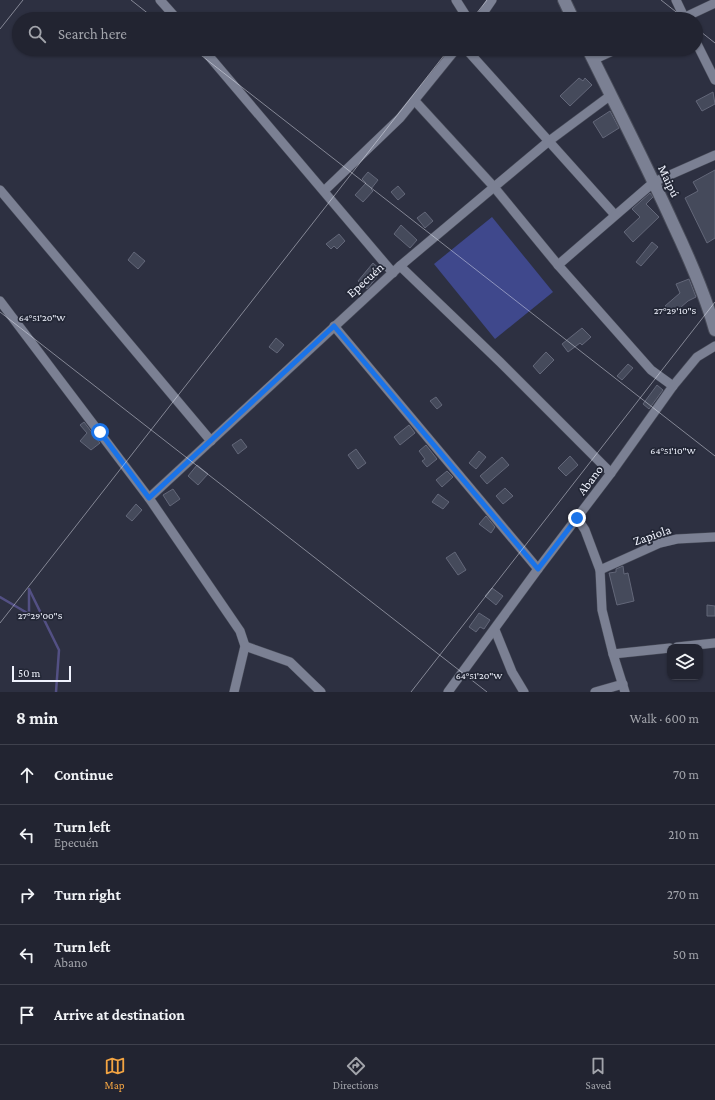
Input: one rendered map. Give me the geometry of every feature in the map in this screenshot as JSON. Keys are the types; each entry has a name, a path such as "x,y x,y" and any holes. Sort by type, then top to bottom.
{"main road":[{"path":"564,0 570,12"},
{"name":"Maipú","path":"591,56 654,182 699,282 714,325"}],"street":[{"path":"160,0 171,12"},
{"path":"456,0 464,12"},
{"path":"484,12 492,0"},
{"path":"676,0 681,12"},
{"path":"696,12 715,3"},
{"path":"208,56 393,273"},
{"path":"324,191 400,118 450,56"},
{"path":"472,56 615,215"},
{"path":"593,60 602,56"},
{"path":"703,56 715,80"},
{"name":"Epecuén","path":"149,498 400,266 549,141 611,95"},
{"path":"415,101 494,187 558,264 651,370 673,386"},
{"path":"558,264 654,182 715,155"},
{"path":"0,190 211,441"},
{"path":"400,266 500,362 611,473"},
{"path":"0,301 149,498 240,631 245,646 234,692"},
{"path":"334,326 538,569"},
{"name":"Abano","path":"448,692 495,630 538,569 611,473 673,386 697,358 715,346"},
{"path":"577,518 585,530 600,570 602,610 613,654 624,688 595,692"},
{"name":"Zapiola","path":"600,570 660,543 677,539 715,537"},
{"path":"495,630 512,672 524,692"},
{"path":"703,644 715,643"},
{"path":"245,646 290,662 321,692"},
{"path":"613,654 667,648"}],"shaded area":[{"path":"492,217 553,292 495,339 434,264"}],"building":[{"path":"579,78 583,81 585,78 592,85 570,106 560,96"},
{"path":"713,92 715,104 702,111 696,101"},
{"path":"610,111 619,128 603,138 593,122"},
{"path":"715,170 715,238 707,243 685,198 698,191 693,182"},
{"path":"368,172 378,180 371,189 373,191 363,202 355,195 366,183 362,179"},
{"path":"398,186 405,194 398,200 391,192"},
{"path":"650,193 653,197 646,204 659,217 633,242 624,232 640,217 632,209"},
{"path":"425,212 433,221 425,228 417,218"},
{"path":"401,225 417,240 410,248 394,234"},
{"path":"339,234 345,241 337,249 334,246 331,249 326,244"},
{"path":"652,242 658,247 641,266 636,262"},
{"path":"134,252 145,261 138,269 128,260"},
{"path":"373,263 382,271 367,289 358,281"},
{"path":"689,279 696,297 688,301 673,314 665,306 680,293 676,284"},
{"path":"582,328 591,337 582,345 580,343 568,352 562,344"},
{"path":"276,338 284,345 277,353 269,347"},
{"path":"546,352 554,360 540,374 533,366"},
{"path":"628,364 633,368 622,380 617,376"},
{"path":"657,385 663,390 649,409 643,404"},
{"path":"436,397 442,405 437,409 430,401"},
{"path":"84,422 100,443 91,450 80,441 87,433 80,425"},
{"path":"409,425 415,433 400,445 394,437"},
{"path":"241,439 247,447 238,454 232,445"},
{"path":"426,445 437,459 427,467 422,461 425,459 419,451"},
{"path":"356,449 366,463 358,469 348,455"},
{"path":"479,451 486,457 476,469 469,463"},
{"path":"570,456 578,465 566,476 558,468"},
{"path":"502,457 509,465 487,484 480,476"},
{"path":"197,465 208,474 198,485 188,476"},
{"path":"447,471 453,477 442,487 436,480"},
{"path":"505,488 513,496 503,504 496,496"},
{"path":"173,489 180,499 170,506 163,495"},
{"path":"438,494 449,502 443,509 432,502"},
{"path":"136,504 142,510 132,521 126,516"},
{"path":"486,516 495,527 491,533 479,524"},
{"path":"455,552 466,570 458,575 446,558"},
{"path":"623,566 624,574 628,573 634,601 617,605 609,573 616,572 616,569"},
{"path":"492,588 503,596 496,605 485,596"},
{"path":"707,605 715,606 715,616 707,616"},
{"path":"479,613 490,620 484,629 480,627 476,632 469,627"}],"waterway":[{"path":"29,589 59,650 56,692"},
{"path":"0,597 29,614 29,589"}],"route":[{"path":"100,432 149,498 334,326 538,569 577,518"}]}
